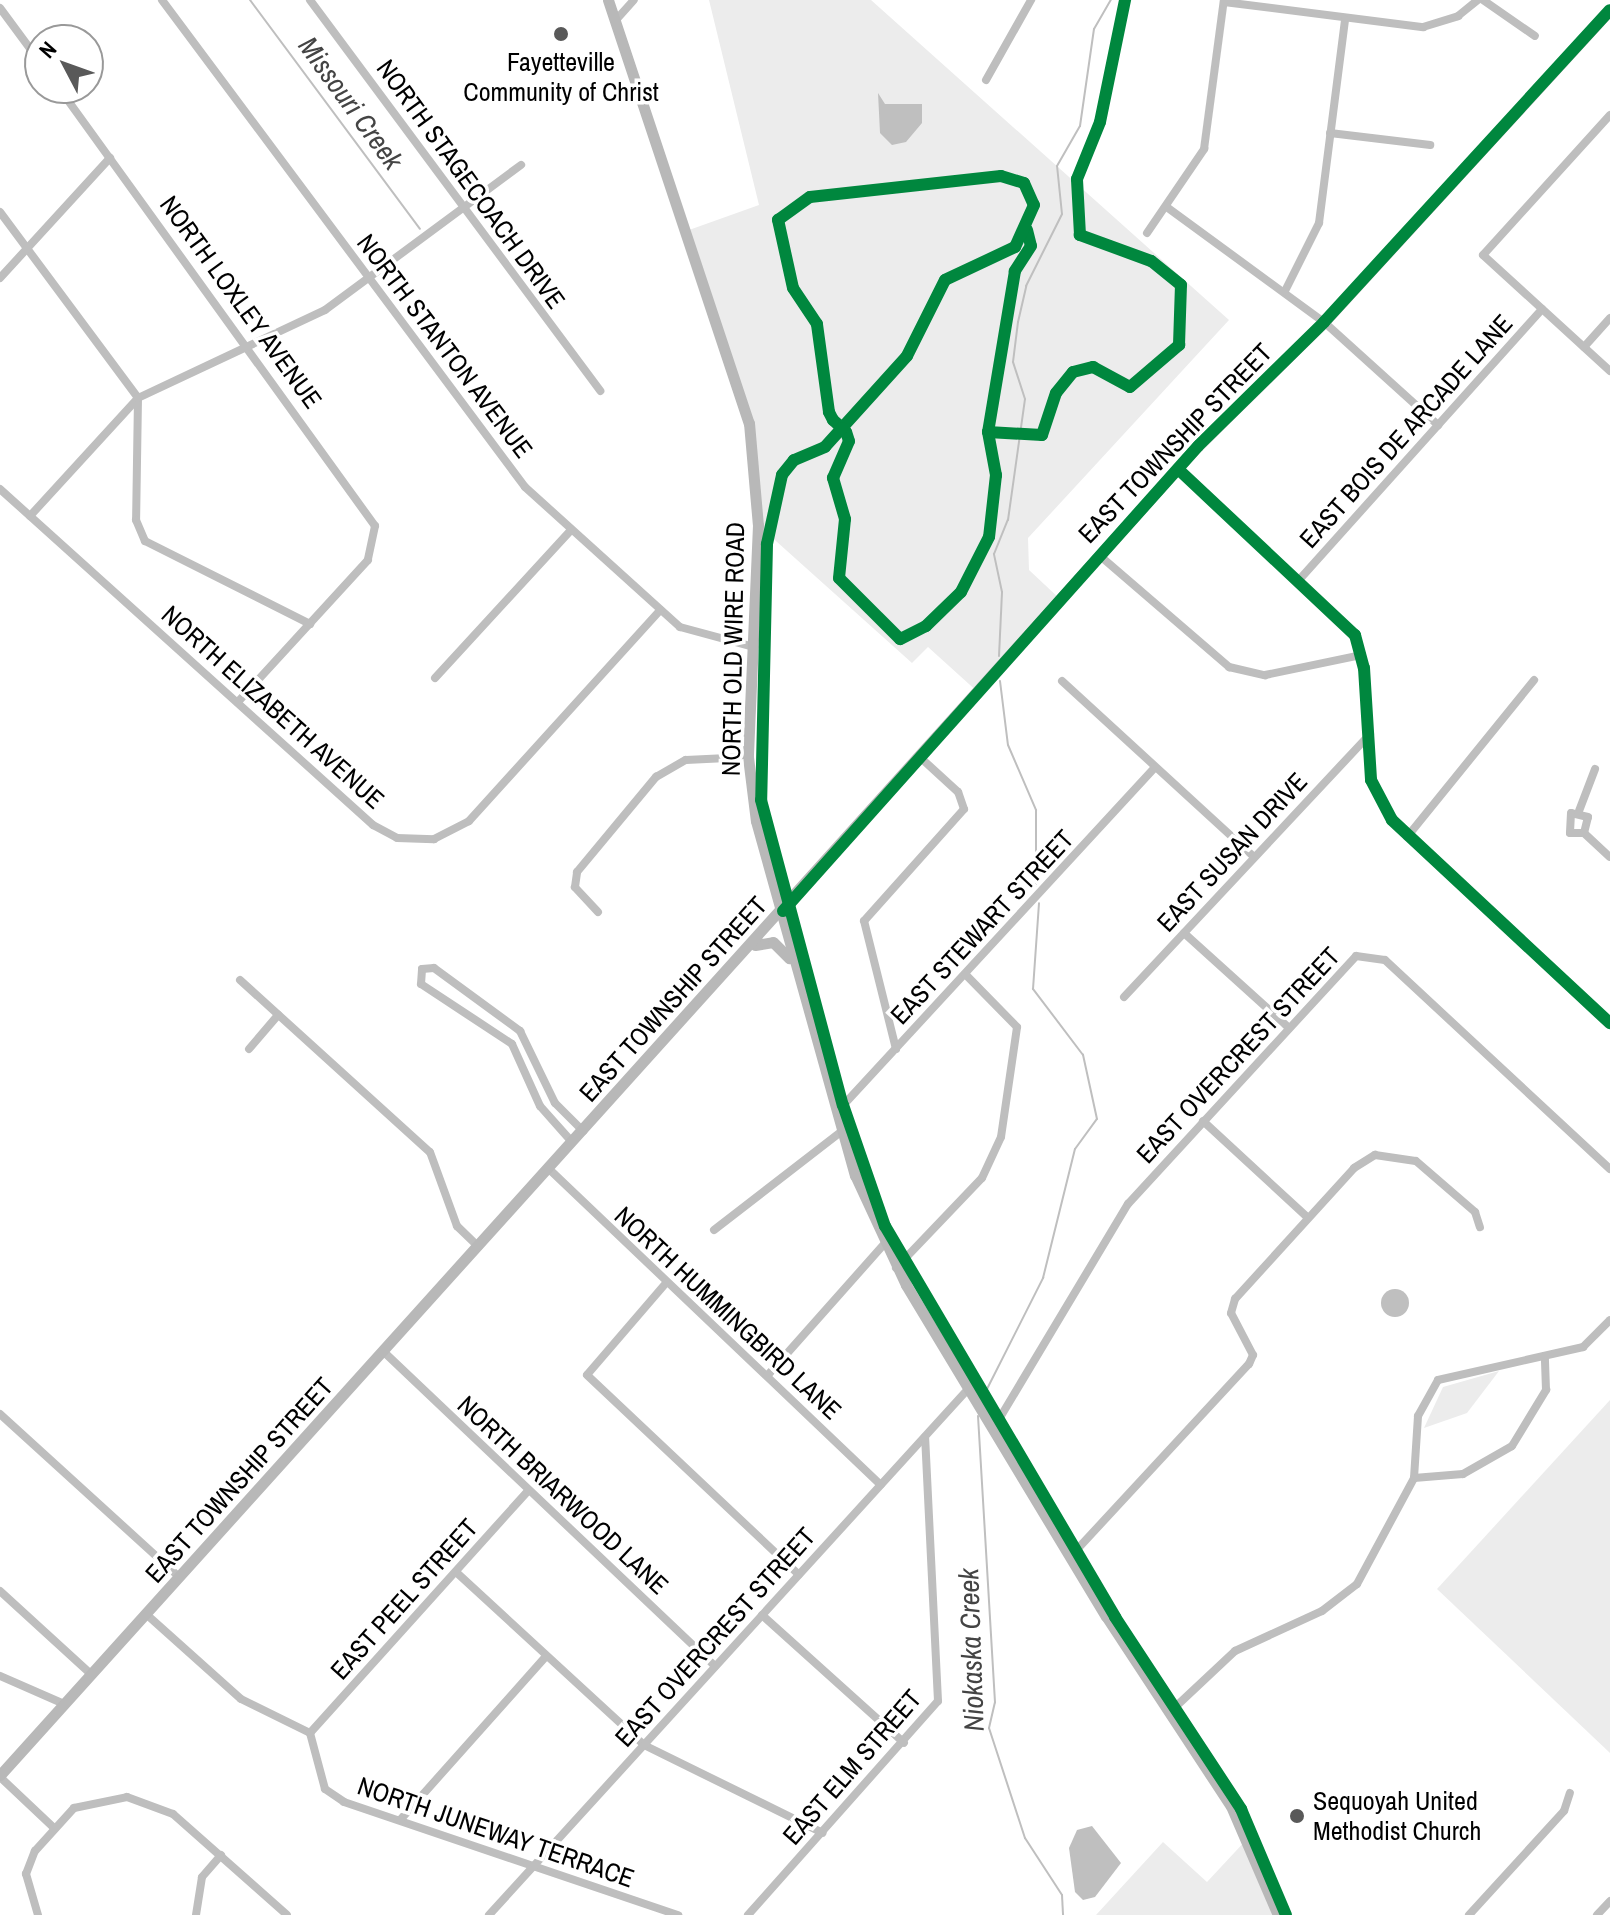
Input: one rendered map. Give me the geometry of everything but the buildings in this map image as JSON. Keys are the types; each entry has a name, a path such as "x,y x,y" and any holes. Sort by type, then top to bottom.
{"street":[{"name":"NORTH STANTON AVENUE","path":"162,0 511,469 571,530 660,610 701,637 754,647"},
{"name":"NORTH STAGECOACH DRIVE","path":"310,0 600,391"},
{"name":"NORTH OLD WIRE ROAD","path":"608,0 749,423 758,510 748,757 780,915 842,1131 896,1268 995,1426 1071,1556 1241,1824 1278,1915"},
{"path":"615,21 634,0"},
{"path":"986,80 1031,0"},
{"path":"1147,233 1168,208 1207,138 1224,1 1345,20 1433,26 1480,0 1535,36"},
{"path":"0,8 24,40"},
{"name":"EAST TOWNSHIP STREET","path":"0,1776 922,759 1099,555 1178,469 1324,322 1610,10"},
{"path":"1285,291 1315,240 1345,20"},
{"name":"NORTH LOXLEY AVENUE","path":"71,104 369,511 375,545 310,624"},
{"path":"1610,115 1483,255 1610,371"},
{"path":"1330,133 1430,145"},
{"path":"0,278 110,158"},
{"path":"30,516 138,398 315,316 521,165"},
{"path":"1168,208 1324,322 1438,425"},
{"path":"0,212 138,398 136,520 145,541 310,624 238,702"},
{"name":"EAST BOIS DE ARCADE LANE","path":"1299,580 1542,309"},
{"path":"1584,347 1610,318"},
{"path":"1178,469 1348,625 1362,655 1371,780 1407,837 1610,1023"},
{"name":"NORTH ELIZABETH AVENUE","path":"0,489 373,825 397,838 434,839 469,821 660,610"},
{"path":"435,678 571,530"},
{"path":"1099,555 1229,667 1265,675 1362,655"},
{"path":"1407,837 1534,680"},
{"path":"1062,681 1254,857"},
{"name":"EAST SUSAN DRIVE","path":"1124,997 1370,734"},
{"path":"598,912 575,887 577,872 656,777 686,760 748,757"},
{"path":"896,1049 864,921 964,809 958,792 922,759"},
{"name":"EAST STEWART STREET","path":"837,1112 1155,767"},
{"path":"1595,769 1579,811 1566,826 1584,833 1610,857"},
{"path":"1579,811 1589,820 1584,833"},
{"path":"1184,933 1287,1026"},
{"path":"747,949 773,942 794,966"},
{"name":"EAST OVERCREST STREET","path":"995,1426 1109,1230 1347,962 1377,955 1610,1169"},
{"path":"572,1142 540,1106 512,1044 421,984 422,969 434,968 520,1031 555,1103 583,1131"},
{"path":"896,1268 982,1178 1001,1137 1017,1027 966,975"},
{"path":"240,980 430,1152 457,1226 479,1247"},
{"path":"249,1049 278,1015"},
{"path":"1203,1121 1307,1217"},
{"path":"714,1230 842,1131"},
{"path":"1071,1556 1249,1364 1253,1355 1231,1313 1235,1299 1354,1168 1396,1153 1463,1202 1480,1227"},
{"name":"NORTH HUMMINGBIRD LANE","path":"549,1169 881,1485"},
{"path":"767,1376 884,1244"},
{"path":"666,1283 587,1375 799,1575"},
{"path":"1170,1712 1235,1651 1346,1594 1373,1562 1414,1478 1418,1416 1438,1380 1583,1347 1610,1320"},
{"name":"NORTH BRIARWOOD LANE","path":"385,1353 527,1492 715,1666"},
{"path":"1414,1478 1463,1474 1512,1446 1546,1390 1545,1356"},
{"name":"EAST OVERCREST STREET","path":"489,1915 970,1387"},
{"path":"0,1414 179,1577"},
{"name":"EAST ELM STREET","path":"748,1915 932,1713 940,1689 925,1436"},
{"name":"EAST PEEL STREET","path":"310,1733 527,1492"},
{"path":"456,1572 644,1745 823,1833"},
{"path":"0,1591 91,1674"},
{"path":"146,1614 241,1699 310,1733"},
{"path":"762,1615 904,1743"},
{"path":"401,1819 546,1656"},
{"path":"0,1676 64,1704"},
{"name":"NORTH JUNEWAY TERRACE","path":"310,1733 325,1789 534,1867 678,1915"},
{"path":"0,1776 53,1827"},
{"path":"1469,1915 1564,1811 1570,1793"},
{"path":"38,1915 26,1874 53,1827 98,1800 151,1801 221,1855 287,1915"},
{"path":"196,1915 202,1877 221,1855"},
{"path":"1597,1915 1610,1901"}],"shaded area":[{"path":"709,0 871,0 1229,320 1028,538 1029,570 1060,599 980,694 928,647 912,663 758,525 754,455 689,230 759,205"},
{"path":"878,93 885,104 922,104 922,123 906,142 892,145 880,133"},
{"path":"1395,1289 1405,1293 1409,1303 1405,1313 1395,1317 1385,1313 1381,1303 1385,1293"},
{"path":"1499,1371 1467,1413 1424,1428 1443,1387"},
{"path":"1610,1400 1610,1753 1437,1589"},
{"path":"1092,1826 1121,1863 1095,1897 1083,1900 1075,1892 1069,1848 1077,1830"},
{"path":"1248,1838 1278,1915 1096,1915 1163,1842 1207,1882"}],"waterway":[{"name":"Missouri Creek","path":"250,0 420,229"},
{"name":"Niokaska Creek","path":"999,656 1002,592 994,554 1008,520 1025,399 1013,362 1018,322 1026,286 1062,214 1057,166 1080,126 1094,29 1111,0"},
{"name":"Niokaska Creek","path":"1000,681 1008,745 1036,810 1036,886"},
{"name":"Niokaska Creek","path":"986,1391 1043,1278 1075,1149 1097,1119 1083,1055 1033,989 1039,903"},
{"name":"Niokaska Creek","path":"978,1416 995,1702 989,1728 1025,1838 1062,1895 1063,1915"}],"cycle path":[{"path":"1080,235 1077,179 1100,122 1125,0"},
{"path":"783,911 1198,446 1324,322 1610,10"},
{"path":"1027,230 1031,246 1015,271 988,432 996,475 989,537 961,592 926,626 900,639 839,578 845,519 833,478 849,441 846,432 842,428 833,420 829,412 817,324 793,288 778,220 810,197 1001,176 1024,183 1034,205 1015,247 945,280 907,356 842,428 825,447 794,460 782,475 767,544 761,800 843,1105 885,1226 1115,1617 1241,1809 1286,1915"},
{"path":"988,432 1042,435 1056,393 1073,372 1093,367 1130,387 1179,345 1181,285 1151,261 1080,235"},
{"path":"1178,469 1355,635 1364,668 1371,780 1392,820 1610,1023"}],"place":[{"name":"Fayetteville Community of Christ","path":"561,34"},
{"name":"Sequoyah United Methodist Church","path":"1297,1816"}]}
